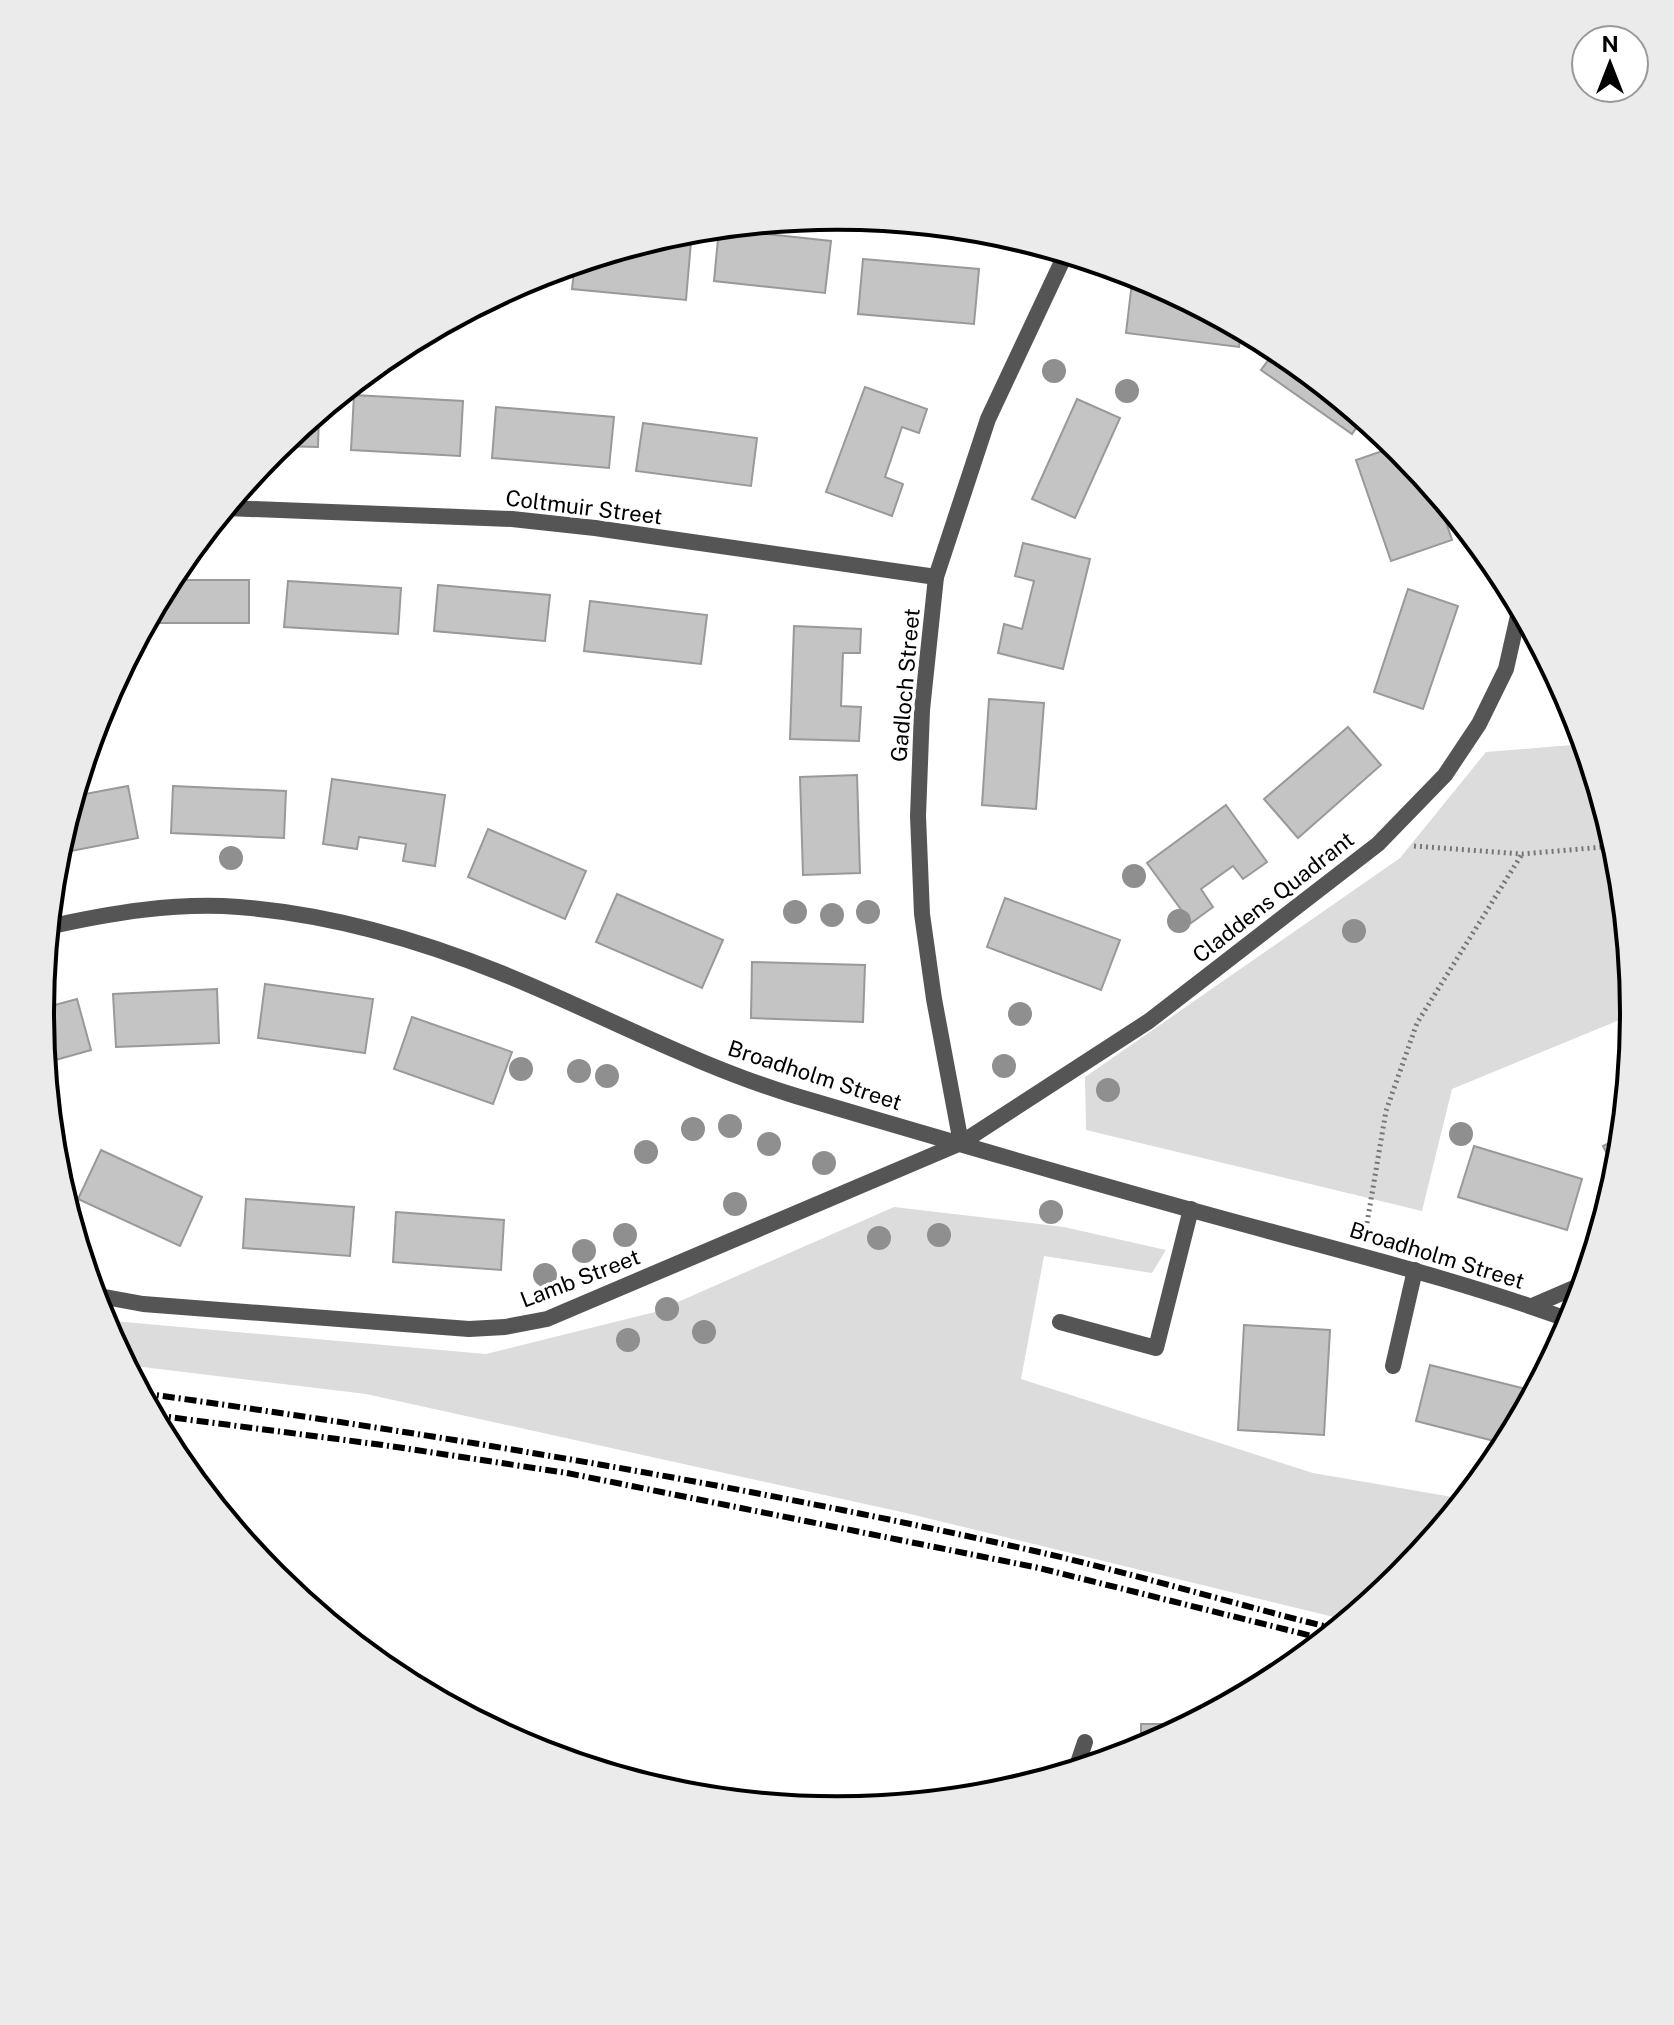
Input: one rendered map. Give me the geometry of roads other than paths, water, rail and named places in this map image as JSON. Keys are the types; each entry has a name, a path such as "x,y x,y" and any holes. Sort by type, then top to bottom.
{"street":[{"name":"Gadloch Street","path":"961,1143 934,999 921,900 918,816 922,710 936,577 988,419 1061,263"},
{"name":"Coltmuir Street","path":"238,508 512,519 936,577"},
{"name":"Claddens Quadrant","path":"961,1143 1149,1021 1378,844 1445,775 1479,724 1506,669 1516,623"},
{"name":"Broadholm Street","path":"60,924 100,915 166,908 236,907 304,915 377,930 503,974 714,1066 792,1094 1191,1209 1361,1254 1558,1316"},
{"name":"Lamb Street","path":"108,1297 159,1305 469,1329 505,1327 547,1319 961,1143"},
{"path":"1060,1322 1156,1348 1191,1209"},
{"path":"1393,1366 1415,1270"},
{"path":"1532,1306 1568,1290"},
{"path":"1080,1757 1085,1742"}],"railway":[{"path":"154,1395 479,1444 816,1505 1076,1561 1324,1626"},
{"path":"167,1417 567,1473 1039,1568 1311,1636"}]}
